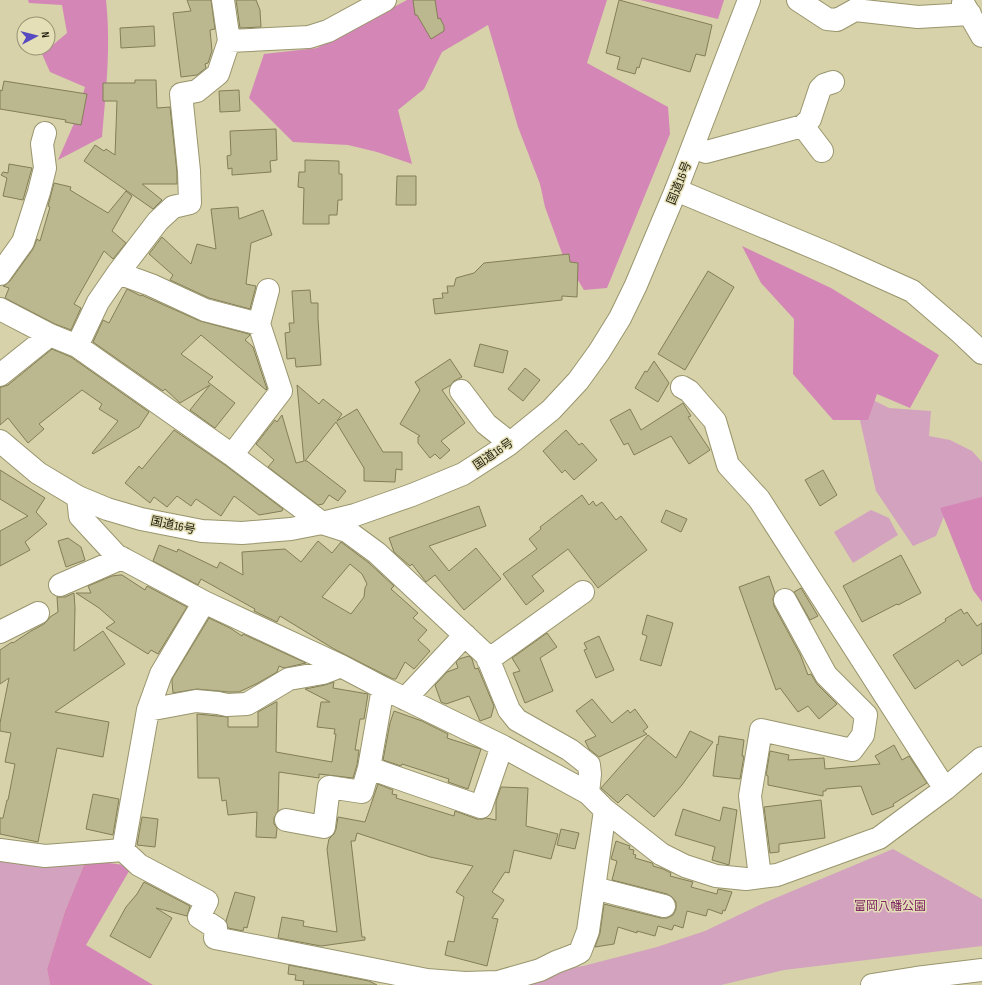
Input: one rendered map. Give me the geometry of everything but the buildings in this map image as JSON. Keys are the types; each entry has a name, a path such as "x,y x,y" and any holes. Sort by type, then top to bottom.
{"main road":[{"path":"77,346 98,302 158,221 174,207 190,203 189,171 181,94 197,91 218,74 229,41 223,0"},
{"path":"229,41 309,36 328,31 385,0"},
{"name":"国道16号","path":"0,441 38,473 78,497 107,509 141,519 202,531 242,533 291,529 322,523 355,515 412,495 463,474 510,443 551,410 578,382 620,318 636,285 676,190 749,0"},
{"path":"798,0 827,19 836,20 855,10 918,17 966,7 982,36"},
{"path":"693,147 706,152 803,126 810,119 820,89 824,85 833,82"},
{"path":"803,126 822,150"},
{"path":"0,274 23,242 39,192 45,168 42,144 45,133"},
{"path":"676,190 834,256 912,291 982,353"},
{"path":"118,273 151,285 205,310 259,324"},
{"path":"232,455 281,391 259,324 268,290"},
{"path":"0,309 50,335 77,346 232,455 322,523 347,531 377,553 487,656 508,710 517,720 570,750 589,764 590,774 588,793"},
{"path":"0,375 50,335"},
{"path":"682,387 689,391 715,421 728,465 759,499 945,789"},
{"path":"461,391 486,424 510,443"},
{"path":"78,497 80,516 116,556 204,602 342,666 383,688 502,746 588,793 605,810 661,854 685,866 716,876 746,879 777,874 879,838 945,789 982,758"},
{"path":"60,585 122,558"},
{"path":"488,660 583,592"},
{"path":"760,877 750,796 762,730 852,750 863,735 866,715 826,675 785,600"},
{"path":"123,850 148,710 161,674 204,602"},
{"path":"0,632 38,613"},
{"path":"405,698 465,636"},
{"path":"148,710 196,701 227,705 247,704 289,679 323,673 342,666"},
{"path":"286,820 324,827 329,786 362,792 369,768 383,688"},
{"path":"369,768 481,807 502,746"},
{"path":"0,850 45,856 123,850 139,865 207,901 199,917 216,928 215,938 427,980 464,984 498,982 540,970 580,952 588,931 605,810"},
{"path":"594,888 664,906"},
{"path":"872,985 898,983 982,970"}],"green space":[{"path":"867,397 889,408 931,411 929,436 950,440 972,451 982,462 982,500 945,514 936,536 913,546 876,491 857,407"},
{"path":"871,510 889,518 898,535 853,563 834,532"},
{"name":"富岡八幡公園","path":"893,849 982,899 982,946 784,970 721,985 479,985 583,966 657,947 705,931 766,902"},
{"path":"0,858 86,860 65,911 47,969 50,985 0,985"}],"shaded area":[{"path":"28,0 106,0 108,51 102,137 58,160 75,121 85,87 50,72 43,56 56,56 56,42 67,33 62,5 29,3"},
{"path":"407,0 607,0 587,63 668,107 670,134 607,288 584,290 563,256 545,207 540,184 518,127 488,25 442,52 424,89 398,110 412,164 377,152 348,145 293,142 249,98 264,54 317,48"},
{"path":"640,0 724,0 718,19"},
{"path":"742,246 831,288 939,355 910,408 877,394 868,420 833,420 793,374 794,319 761,283"},
{"path":"982,497 982,602 973,590 940,508"},
{"path":"86,860 132,866 86,945 153,985 50,985 47,969 65,911"}]}
